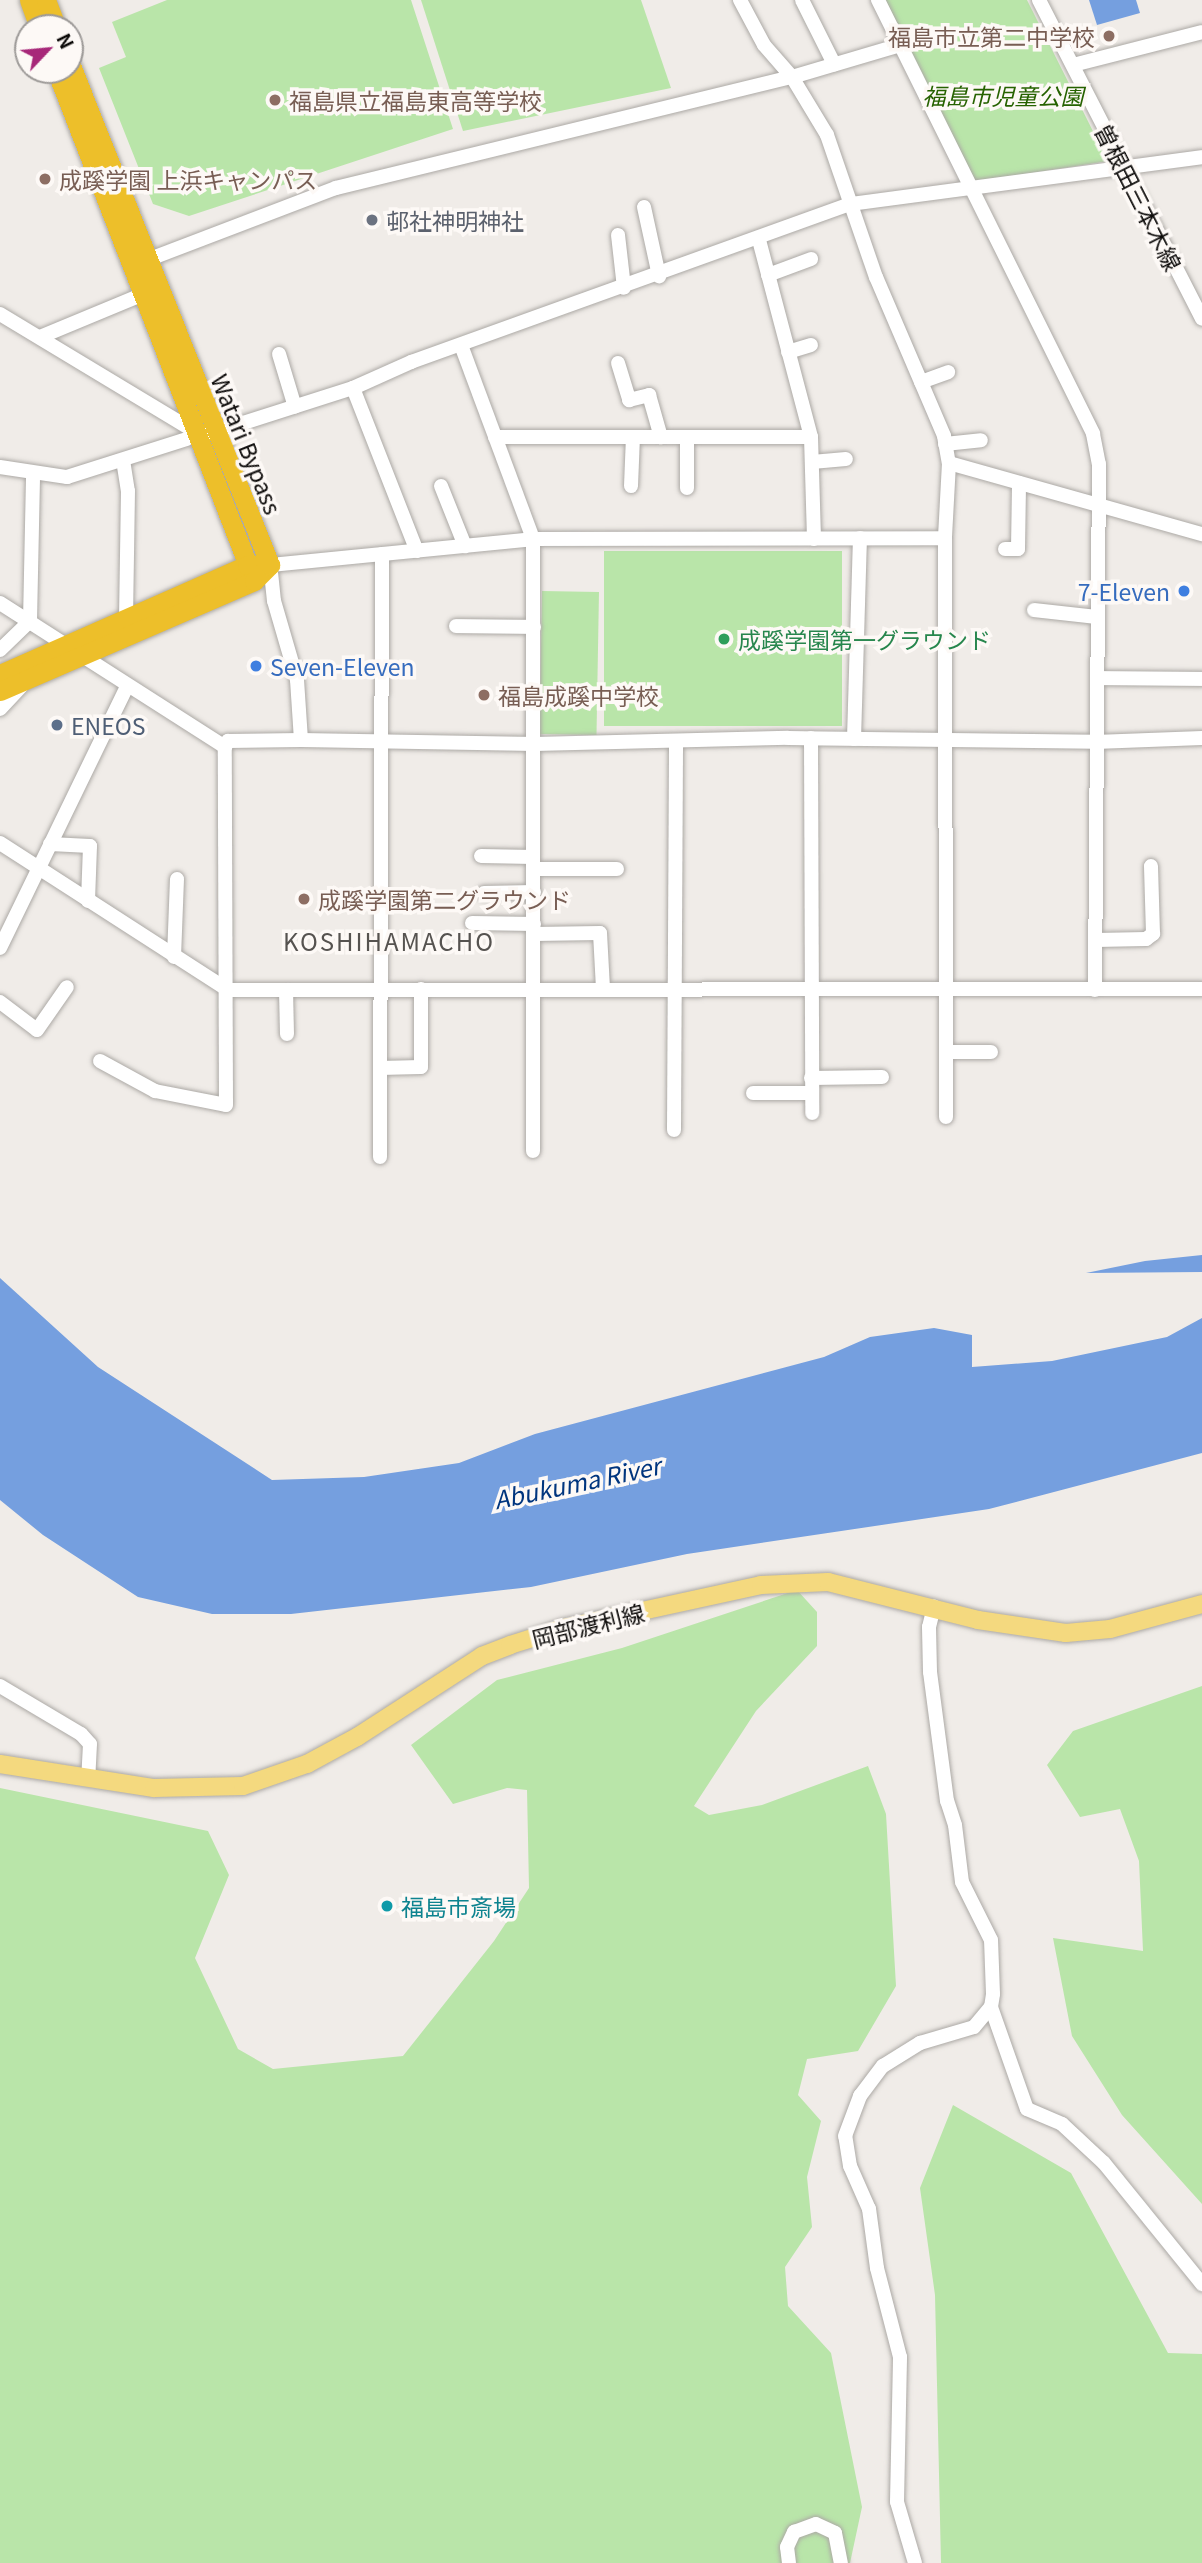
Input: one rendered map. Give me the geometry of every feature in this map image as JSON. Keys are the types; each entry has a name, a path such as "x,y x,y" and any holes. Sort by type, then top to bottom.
{"highway":[{"name":"Watari Bypass","path":"62,84 151,291 251,573"},
{"name":"Watari Bypass","path":"79,84 147,260 151,291"},
{"name":"Watari Bypass","path":"200,435 270,565"},
{"path":"0,674 75,651 270,565"},
{"path":"0,691 27,680 126,620 251,573"}],"main road":[{"name":"岡部渡利線","path":"0,1765 154,1788 243,1786 307,1764 357,1737 482,1657 510,1645 564,1628 761,1585 828,1582 1038,1631 1084,1633 1146,1621 1202,1604"}],"street":[{"path":"740,0 764,45 792,77 827,135 851,204 945,443 949,463 945,538 944,740 946,1117"},
{"path":"802,0 834,64"},
{"path":"878,0 1093,434 1099,464 1095,990"},
{"name":"曽根田三本木線","path":"1039,0 1202,319"},
{"path":"1073,65 1202,32"},
{"path":"147,260 336,188 792,77 900,45"},
{"path":"0,467 33,475 67,477 295,407 353,388 461,345 759,240 851,204 972,190 1202,157"},
{"path":"644,207 659,276"},
{"path":"618,235 624,288"},
{"path":"759,240 811,437 814,539"},
{"path":"768,275 811,259"},
{"path":"40,337 151,291"},
{"path":"0,314 200,435"},
{"path":"461,345 533,539 533,1151"},
{"path":"788,352 811,345"},
{"path":"279,354 295,407"},
{"path":"618,363 629,400 649,395 661,437"},
{"path":"921,382 948,372"},
{"path":"353,388 417,551"},
{"path":"495,437 811,437"},
{"path":"631,486 633,437"},
{"path":"687,437 687,488"},
{"path":"945,443 981,440"},
{"path":"812,463 846,459"},
{"path":"122,460 128,491 126,620"},
{"path":"949,463 1202,534"},
{"path":"0,650 30,621 33,475"},
{"path":"1005,549 1018,549 1019,483"},
{"path":"441,486 465,546"},
{"path":"854,739 860,538"},
{"path":"301,740 297,680 274,601 270,565 533,539 945,538"},
{"path":"380,1157 382,554"},
{"path":"251,573 274,601"},
{"path":"0,603 225,747"},
{"path":"1034,610 1097,617"},
{"path":"456,626 534,627"},
{"path":"1097,678 1202,679"},
{"path":"0,709 27,680"},
{"path":"0,948 127,686"},
{"path":"811,738 814,991 812,1113"},
{"path":"100,1061 155,1091 226,1105 228,990 225,747 228,741 535,744 811,738 1095,742 1202,738"},
{"path":"674,1130 676,743"},
{"path":"0,843 228,990 1202,989"},
{"path":"50,844 90,846 88,901"},
{"path":"481,856 617,869"},
{"path":"1096,940 1146,939 1153,934 1151,866"},
{"path":"174,957 177,879"},
{"path":"484,894 534,892"},
{"path":"472,923 600,933 603,989"},
{"path":"0,1002 37,1030 67,987"},
{"path":"380,1068 421,1067 421,989"},
{"path":"286,990 287,1034"},
{"path":"946,1052 991,1052"},
{"path":"811,1078 882,1077"},
{"path":"753,1093 811,1093"},
{"path":"934,1607 929,1661 936,1732 947,1801 955,1825 958,1870 992,1946 991,2007 1027,2109 1062,2124 1104,2163 1202,2284"},
{"path":"0,1686 81,1734 90,1744 88,1779"},
{"path":"915,2563 897,2502 900,2357 877,2268 869,2209 850,2166 845,2130 860,2096 883,2066 920,2043 974,2027 991,2007"},
{"path":"789,2563 787,2547 794,2532 816,2524 835,2533 841,2563"}],"green space":[{"name":"福島県立福島東高等学校","path":"167,0 411,0 453,129 189,216 153,204 99,68 126,57 112,22"},
{"path":"421,0 641,0 671,88 463,131"},
{"name":"福島市児童公園","path":"884,0 1027,0 1108,161 974,182"},
{"name":"成蹊学園第一グラウンド","path":"604,551 842,551 842,726 604,726"},
{"path":"542,591 599,592 596,735 540,734"},
{"path":"797,1590 817,1612 817,1646 756,1711 694,1806 709,1815 762,1805 868,1766 886,1814 896,1986 858,2051 807,2059 798,2095 821,2121 807,2177 812,2227 785,2267 788,2306 831,2353 862,2507 850,2563 0,2563 0,1788 208,1831 229,1875 195,1958 238,2049 273,2069 403,2056 494,1941 529,1888 527,1790 507,1788 453,1804 411,1745 497,1680 622,1648"},
{"path":"1202,1686 1202,2204 1122,2115 1072,2036 1053,1938 1143,1951 1139,1861 1120,1809 1080,1817 1047,1765 1073,1731"},
{"path":"953,2105 1071,2173 1168,2353 1202,2354 1202,2563 941,2563 935,2295 920,2188"}],"water":[{"path":"1089,0 1136,0 1140,13 1097,25"},
{"path":"1202,1255 1202,1272 1086,1273 1145,1261"},
{"name":"Abukuma River","path":"0,1278 98,1367 272,1480 364,1477 459,1463 535,1434 824,1357 870,1337 934,1328 972,1335 972,1367 1052,1361 1167,1337 1202,1318 1202,1453 989,1509 687,1554 531,1587 291,1614 212,1614 138,1597 43,1535 0,1500"}],"place":[{"name":"福島市立第二中学校","path":"1109,36"},
{"name":"福島県立福島東高等学校","path":"275,100"},
{"name":"成蹊学園 上浜キャンパス","path":"45,179"},
{"name":"邨社神明神社","path":"372,220"},
{"name":"7-Eleven","path":"1184,591"},
{"name":"成蹊学園第一グラウンド","path":"724,639"},
{"name":"Seven-Eleven","path":"256,666"},
{"name":"福島成蹊中学校","path":"484,695"},
{"name":"ENEOS","path":"57,725"},
{"name":"成蹊学園第二グラウンド","path":"304,899"},
{"name":"福島市斎場","path":"387,1906"}],"district":[{"name":"KOSHIHAMACHO","path":"389,941"}]}
